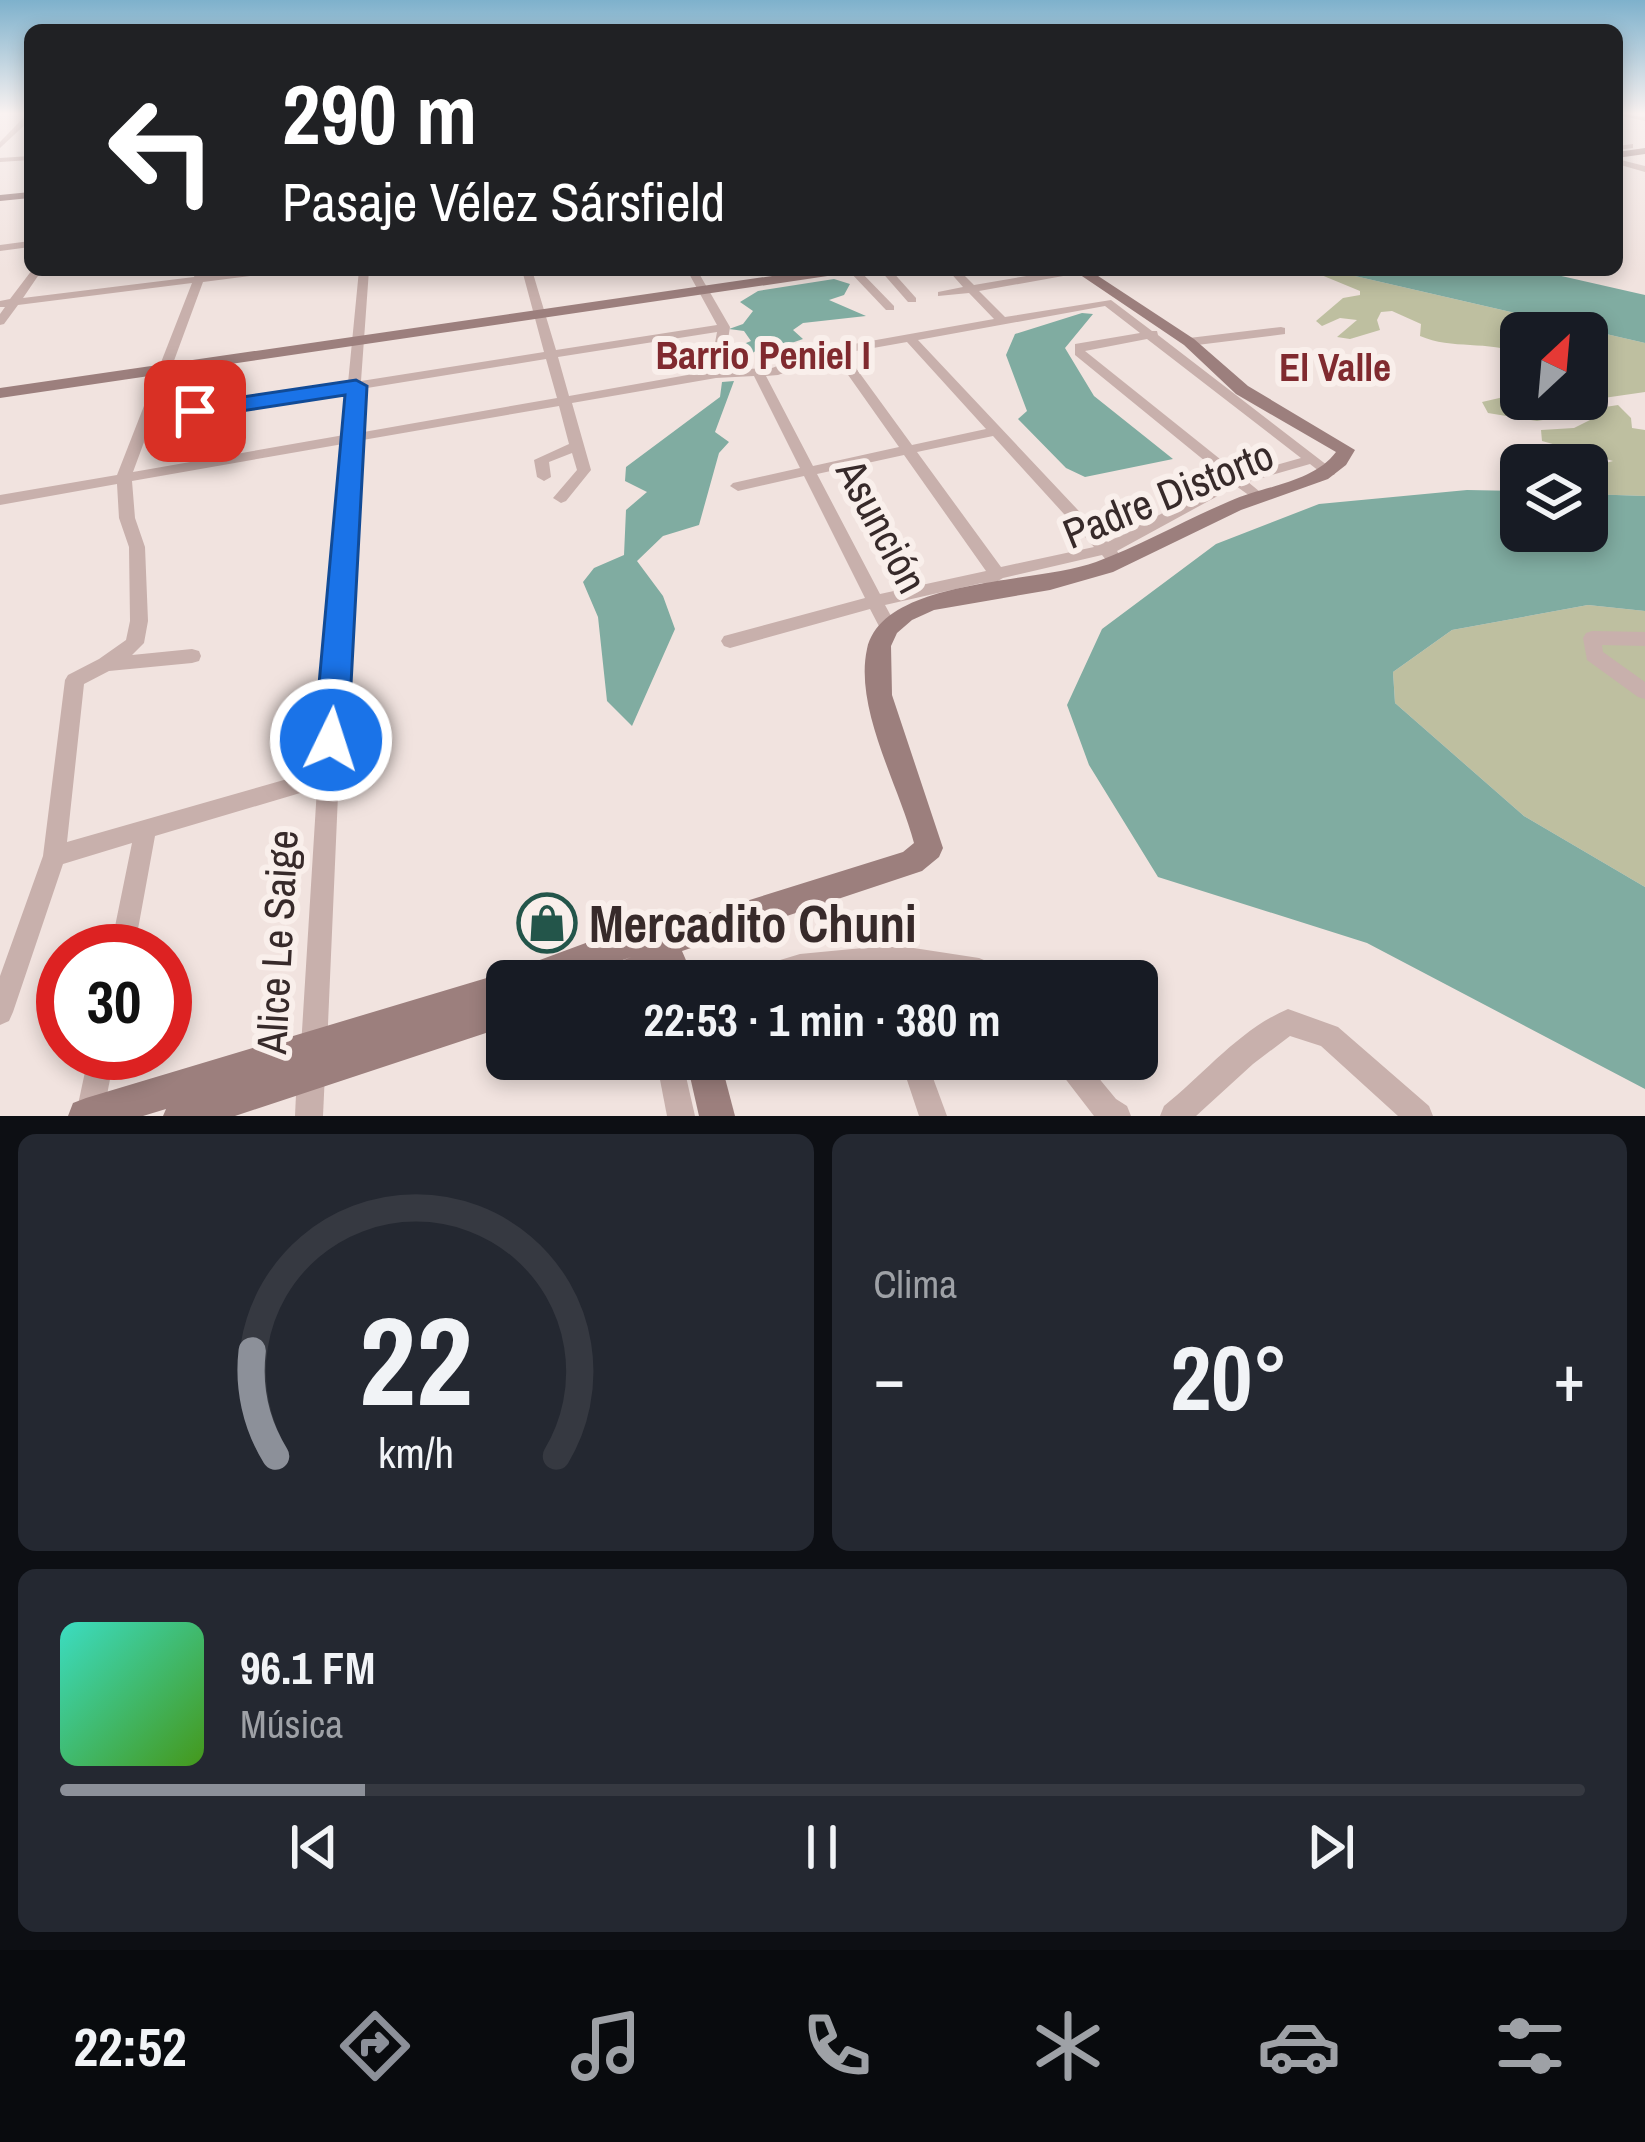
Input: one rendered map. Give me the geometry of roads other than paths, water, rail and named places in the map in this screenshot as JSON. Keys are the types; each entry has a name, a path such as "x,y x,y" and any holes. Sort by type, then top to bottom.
{"street":[{"path":"0,322 6,303 31,276"},
{"path":"6,303 194,276"},
{"path":"0,1012 54,856 75,680 135,643 137,547 127,518 124,476 201,276"},
{"name":"Alice Le Saige","path":"309,1116 364,276"},
{"path":"529,276 584,470 561,498"},
{"path":"696,276 724,327 716,374"},
{"path":"0,394 800,276"},
{"path":"860,276 890,308"},
{"path":"890,276 912,300"},
{"path":"959,276 1003,322"},
{"path":"942,294 1044,276"},
{"path":"0,500 716,374 760,374 837,351 1117,305 1189,342 1242,390 1346,450 1327,465 1199,376 1117,305 1086,276"},
{"path":"195,411 724,327"},
{"path":"1189,342 1281,331"},
{"path":"1153,334 1090,344 1079,347 1079,352 1257,496"},
{"path":"909,338 1113,557"},
{"path":"837,351 998,574 974,592"},
{"name":"Asunción","path":"664,942 912,862 929,848 876,686 879,642 888,627 760,374"},
{"path":"738,486 996,431"},
{"path":"544,477 541,460 579,445"},
{"name":"Padre Distorto","path":"730,640 998,574 1113,557 1234,481 1327,465"},
{"name":"Padre Distorto","path":"888,627 938,598 1052,582 1327,465"},
{"path":"1645,639 1592,638 1594,655 1645,692"},
{"path":"106,664 191,656"},
{"path":"54,856 329,776"},
{"path":"127,924 145,832"},
{"path":"580,960 629,942 664,942"},
{"path":"649,960 664,942"},
{"path":"664,942 671,960"},
{"path":"181,1116 486,994"},
{"path":"96,1080 88,1115 486,1015"},
{"path":"1174,1116 1214,1086 1268,1032 1288,1022 1329,1036 1419,1116"},
{"path":"673,1080 681,1116"},
{"path":"708,1080 717,1116"},
{"path":"920,1080 933,1116"},
{"path":"1082,1080 1107,1112"}],"water":[{"path":"1355,276 1561,276 1645,295 1645,343 1608,334 1608,312 1511,312"},
{"path":"834,279 850,284 844,295 829,300 866,316 803,323 793,330 803,339 777,348 769,341 757,345 741,361 745,371 729,370 736,347 751,341 744,331 729,329 743,324 753,311 740,302 758,291"},
{"path":"1082,313 1093,314 1065,348 1094,396 1173,459 1085,477 1066,468 1018,419 1027,411 1006,355 1015,334"},
{"path":"734,381 715,432 729,442 719,453 699,525 663,536 637,561 663,596 675,629 632,726 607,701 598,617 583,582 594,568 624,555 626,510 647,492 625,481 626,467 720,397 722,382"},
{"path":"1500,491 1500,552 1608,552 1608,495 1645,496 1645,611 1588,605 1452,630 1393,672 1395,703 1524,816 1645,887 1645,1089 1367,943 1158,877 1089,765 1067,705 1102,629 1216,544 1319,504"}],"place":[{"name":"Mercadito Chuni","path":"547,923"}],"district":[{"name":"Barrio Peniel I","path":"763,355"},
{"name":"El Valle","path":"1335,367"}]}
